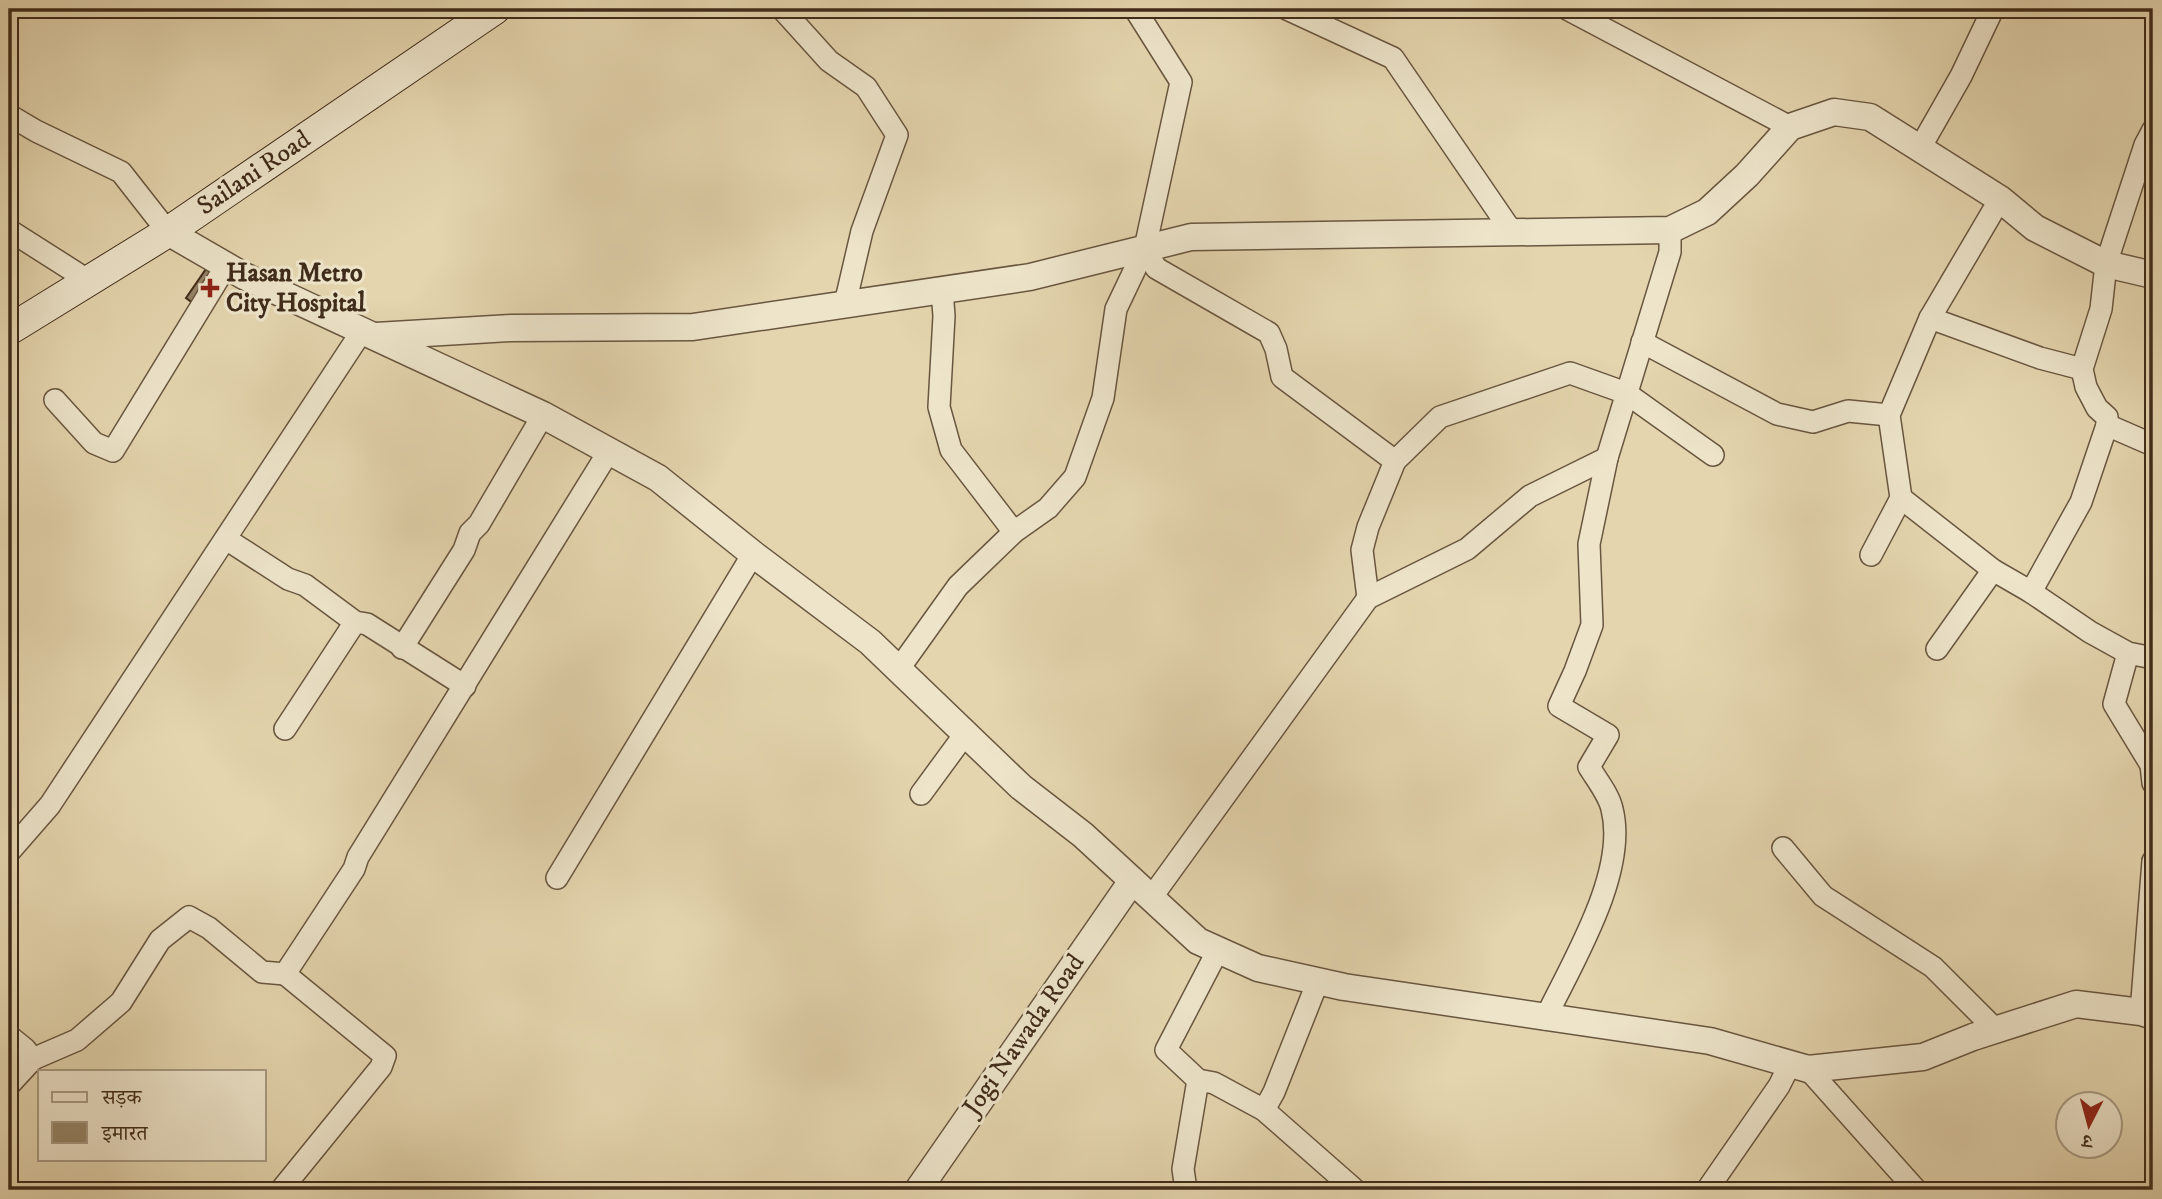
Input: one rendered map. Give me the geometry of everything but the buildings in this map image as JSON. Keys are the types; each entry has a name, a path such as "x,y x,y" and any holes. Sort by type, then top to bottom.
{"main road":[{"name":"Sailani Road","path":"9,330 169,232 495,9"}],"street":[{"path":"782,9 829,61 866,87 897,135 862,231 845,304"},
{"path":"898,670 958,586 1014,532 1048,508 1075,477 1103,398 1116,309 1145,248 1174,104 1181,82 1135,9"},
{"path":"1287,9 1393,58 1512,232"},
{"path":"1567,9 1790,127"},
{"path":"1920,148 1961,75 1993,9"},
{"path":"368,334 511,328 693,327 1030,277 1191,237 1670,230 1707,212 1747,175 1790,127 1834,112 1870,117 2000,198 2035,228 2106,264 2153,275"},
{"path":"9,115 121,172 169,232 226,266 543,415 658,478 870,642 1021,787 1083,835 1198,941 1258,968 1318,981 1545,1018 1710,1041 1799,1066 1923,1057 2076,1004 2147,1014 2153,861"},
{"path":"2031,592 2081,502 2107,425 2107,417 2096,408 2086,387 2082,369 2101,309 2106,264 2145,145 2153,130"},
{"path":"1871,555 1901,498 1889,415 1930,318 2000,198"},
{"path":"9,230 89,281"},
{"path":"1545,1018 1606,892 1617,838 1612,806 1589,767 1608,735 1559,706 1592,625 1589,544 1607,458 1670,253 1670,230"},
{"path":"1145,248 1156,268 1269,333 1276,349 1282,377 1395,461"},
{"path":"55,400 94,443 113,450 226,266"},
{"path":"943,290 939,407 951,450 1014,532"},
{"path":"1930,318 2040,358 2082,369"},
{"path":"9,852 50,805 226,539 368,334"},
{"path":"1642,342 1777,414 1813,422 1848,411 1889,415"},
{"path":"1368,598 1363,550 1368,527 1395,461 1440,417 1570,373 1626,393 1713,455"},
{"path":"402,648 464,550 470,533 479,524 543,415"},
{"path":"2107,425 2153,445"},
{"path":"285,974 354,869 358,857 609,451"},
{"path":"1151,898 1368,598 1467,549 1530,496 1607,458"},
{"path":"1901,498 1993,570 2090,632 2128,653 2153,658"},
{"path":"226,539 288,579 305,585 355,622 367,624 465,686"},
{"path":"557,878 753,554"},
{"path":"1937,649 1993,570"},
{"path":"285,729 355,622"},
{"path":"2128,653 2114,704 2151,765 2153,783"},
{"path":"920,794 965,734"},
{"path":"1783,848 1823,896 1933,967 1996,1030"},
{"name":"Jogi Nawada Road","path":"918,1190 1132,881"},
{"path":"9,1085 33,1059 77,1040 121,1002 160,940 190,917 209,928 262,972 285,974 385,1056 382,1067 281,1190"},
{"path":"1218,950 1166,1051 1198,1080 1214,1083 1264,1110 1355,1190"},
{"path":"1264,1110 1275,1093 1318,981"},
{"path":"9,1036 33,1059"},
{"path":"1707,1190 1779,1086 1799,1066"},
{"path":"1799,1066 1916,1190"},
{"path":"1186,1190 1183,1169 1198,1080"}],"place":[{"name":"Hasan Metro City Hospital","path":"210,288"}]}
